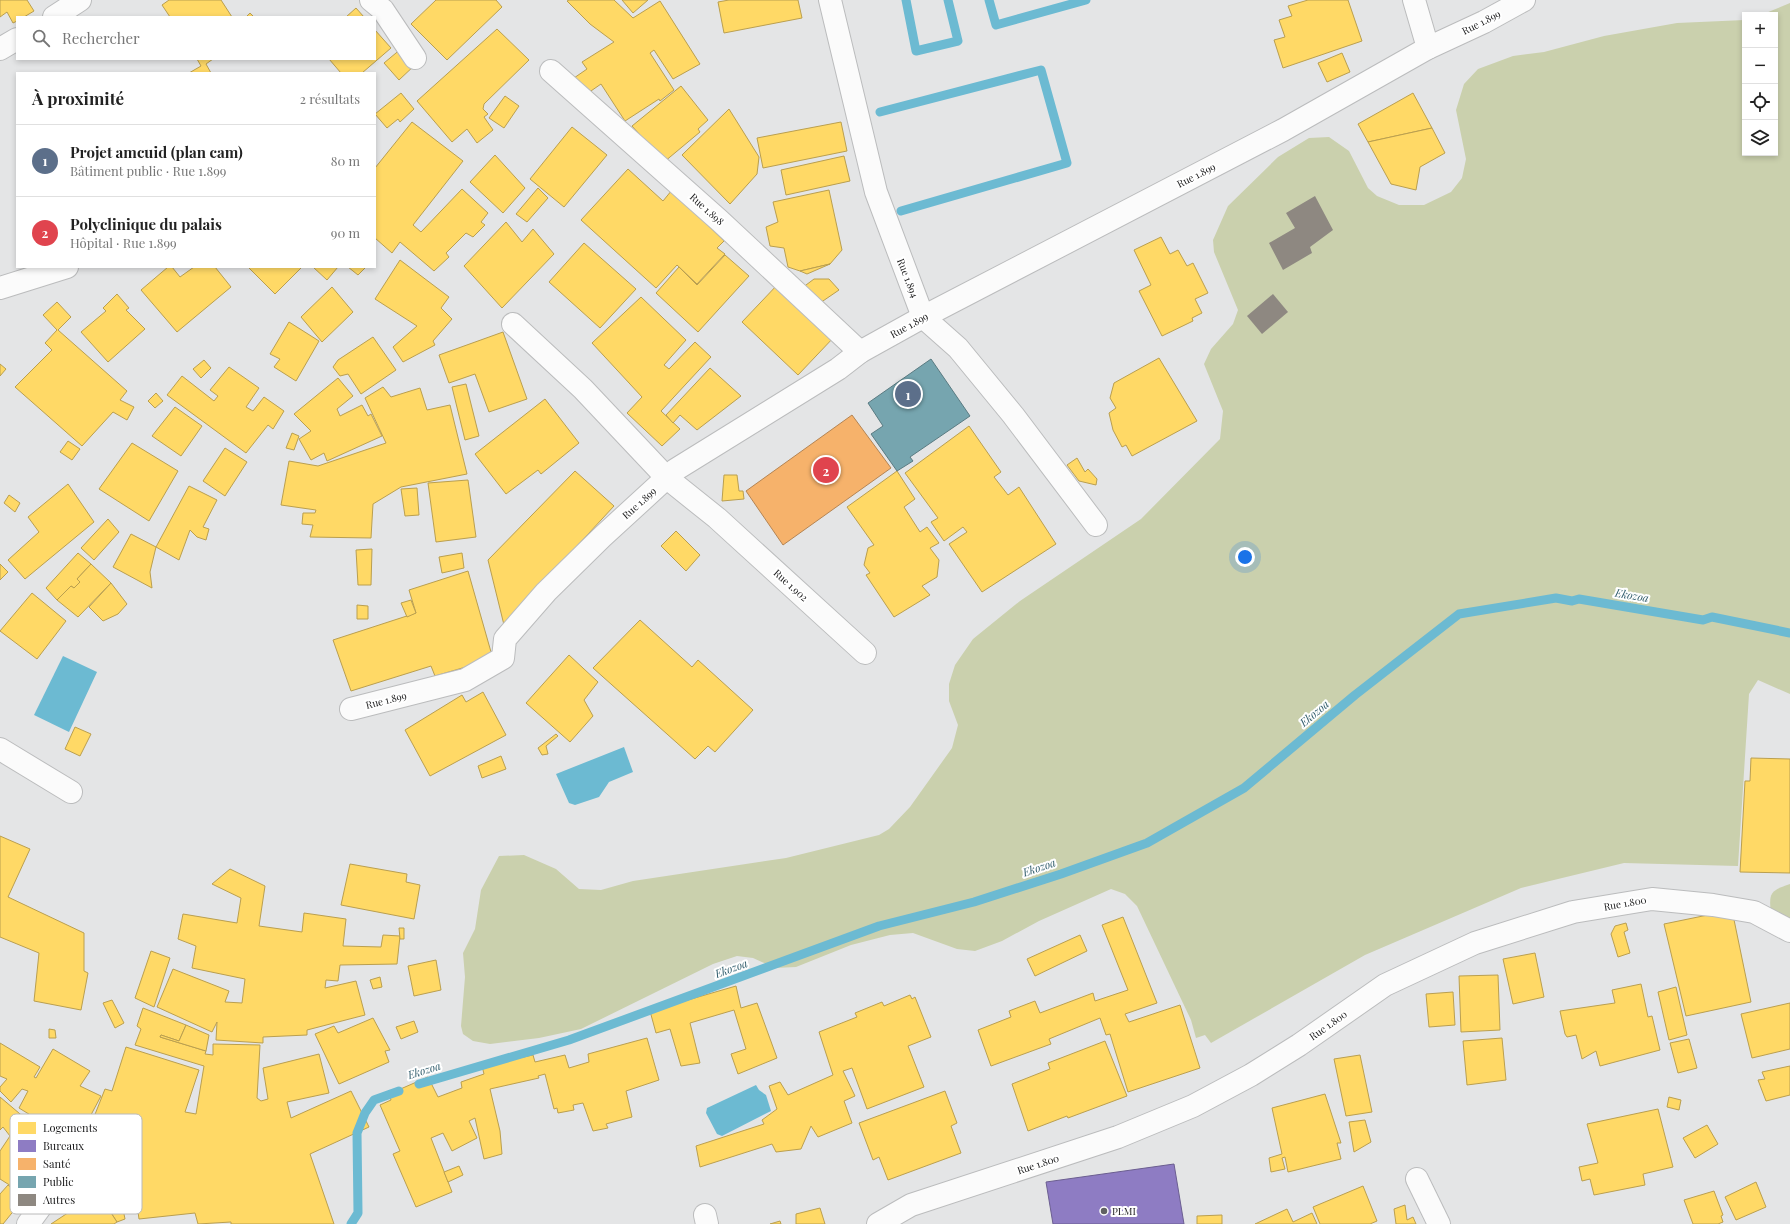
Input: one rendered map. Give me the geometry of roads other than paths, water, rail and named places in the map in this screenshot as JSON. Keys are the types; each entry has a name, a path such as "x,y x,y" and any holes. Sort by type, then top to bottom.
{"street":[{"path":"56,16 80,0"},
{"path":"371,0 383,10 416,58"},
{"name":"Rue 1.894","path":"830,0 876,192 923,317 958,348 1013,415 1096,525"},
{"path":"1414,0 1428,48"},
{"name":"Rue 1.899","path":"351,709 465,680 503,658 505,639 546,592 602,537 675,470 838,369 860,352 923,317 1283,130 1428,48 1484,22 1524,0"},
{"path":"0,49 16,40"},
{"name":"Rue 1.898","path":"551,71 720,221 860,352"},
{"path":"0,288 63,268"},
{"name":"Rue 1.902","path":"513,324 583,389 667,478 717,518 865,653"},
{"path":"0,749 71,792"},
{"name":"Rue 1.800","path":"878,1224 911,1205 1118,1137 1193,1106 1250,1075 1299,1045 1385,985 1475,943 1573,912 1652,899 1713,905 1754,912 1790,931"},
{"path":"1417,1179 1439,1224"},
{"path":"28,1224 36,1214"}],"water":[{"path":"63,656 97,672 69,732 34,715"},
{"path":"624,747 633,772 609,782 599,797 575,805 569,803 556,774"},
{"path":"756,1085 759,1090 766,1095 771,1111 722,1136 717,1134 706,1113 707,1108"}],"waterway":[{"path":"906,0 916,51 958,41 948,0"},
{"path":"989,0 996,25 1086,0"},
{"path":"880,112 1041,70 1067,163 901,211"},
{"name":"Ekozoa","path":"419,1084 569,1040 879,926 974,902 1061,874 1147,843 1244,788 1355,695 1459,614 1556,598 1572,601 1579,599 1703,620 1712,617 1790,633"},
{"name":"Ekozoa","path":"351,1224 358,1213 357,1133 365,1113 374,1100 399,1091"}],"place":[{"name":"Projet amcuid (plan cam)","path":"908,394"},
{"name":"Polyclinique du palais","path":"826,470"},
{"name":"PLMI","path":"1104,1211"}]}
